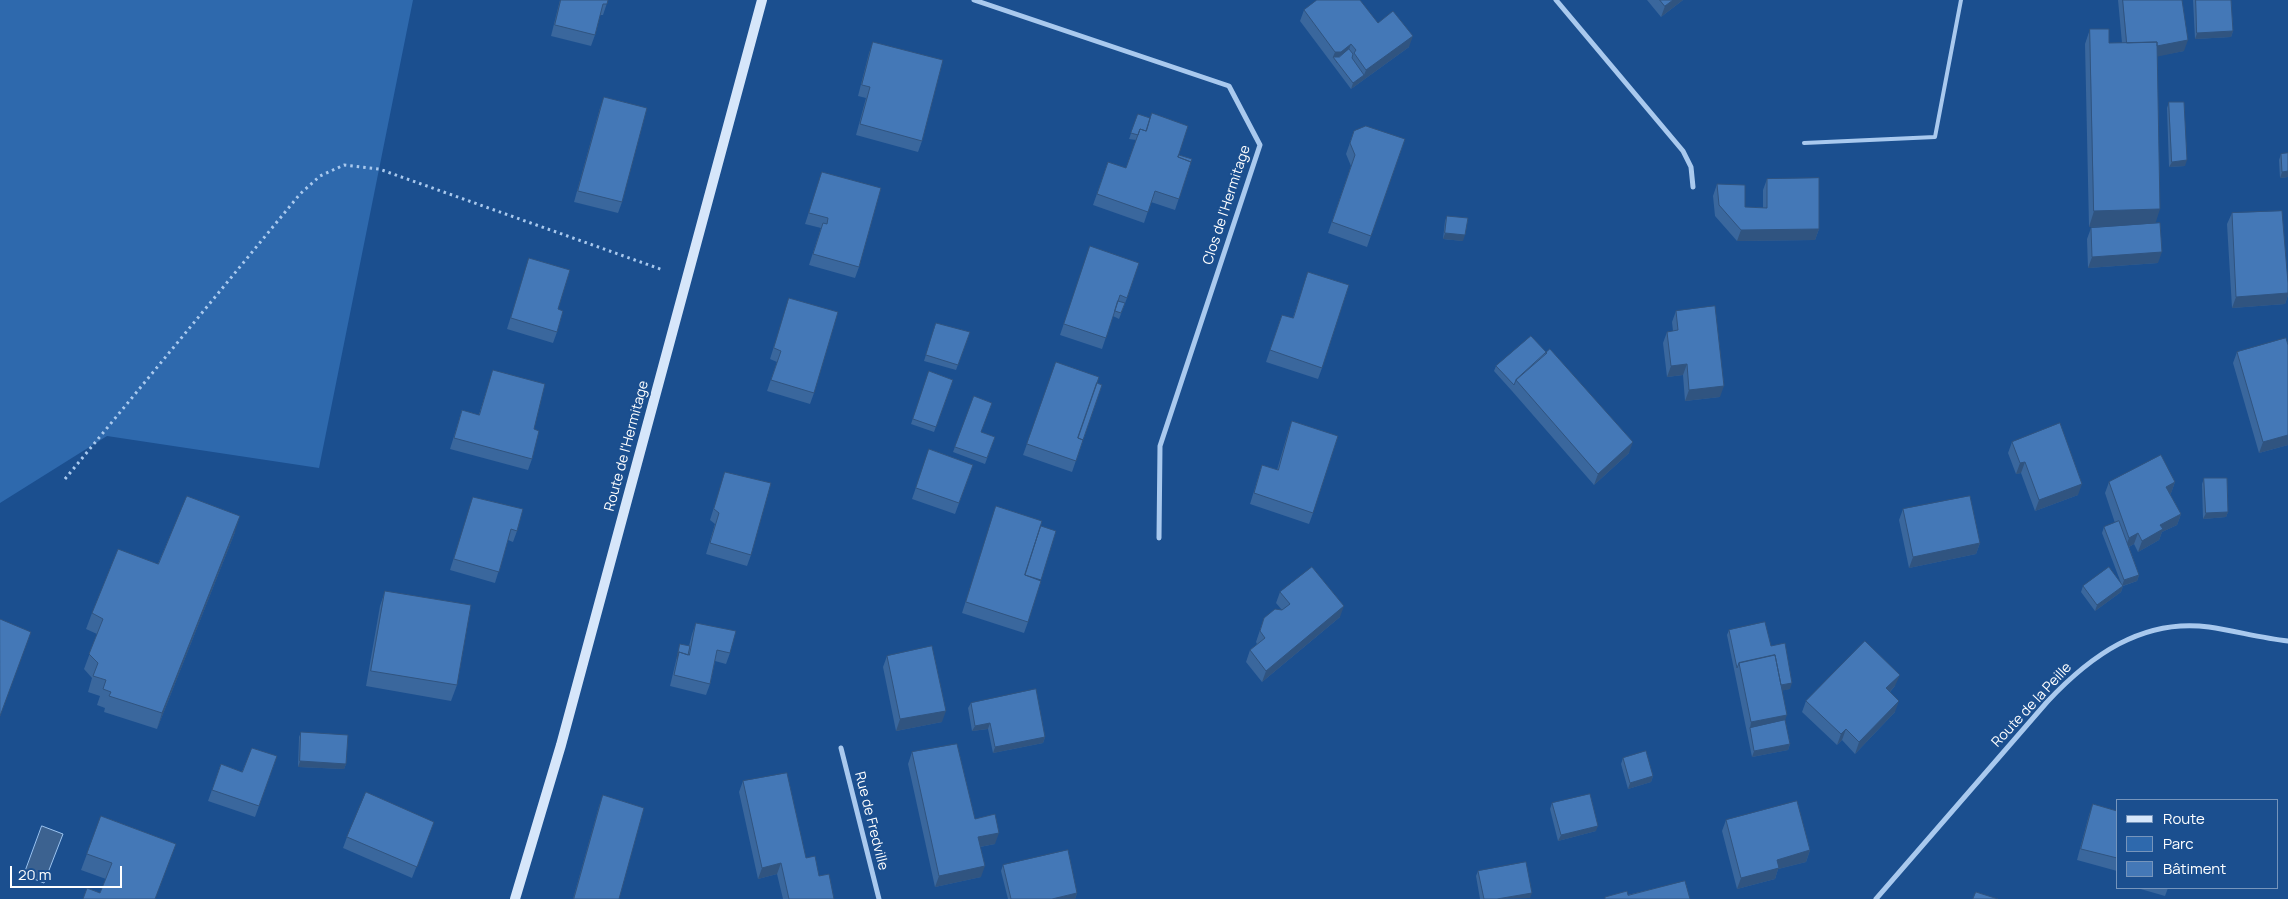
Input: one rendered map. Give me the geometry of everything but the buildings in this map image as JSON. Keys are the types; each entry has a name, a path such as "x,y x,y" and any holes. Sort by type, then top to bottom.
{"street":[{"name":"Route de l'Hermitage","path":"516,899 561,745 762,0"},
{"name":"Clos de l'Hermitage","path":"974,0 1229,86 1260,145 1160,446 1159,538"},
{"path":"1556,0 1683,151 1691,167 1693,187"},
{"name":"Route de la Peille","path":"1876,899 2046,702 2089,662 2109,648 2150,630 2174,626 2208,627 2288,641"},
{"name":"Rue de Fredville","path":"841,748 879,899"}],"lane":[{"path":"1804,143 1935,137 1961,0"}],"path":[{"path":"65,479 300,194 320,176 344,165 379,169 687,279"}],"green space":[{"path":"0,0 413,0 319,468 107,436 0,503"}],"shaded area":[{"path":"42,826 63,834 44,883 24,875"}]}
